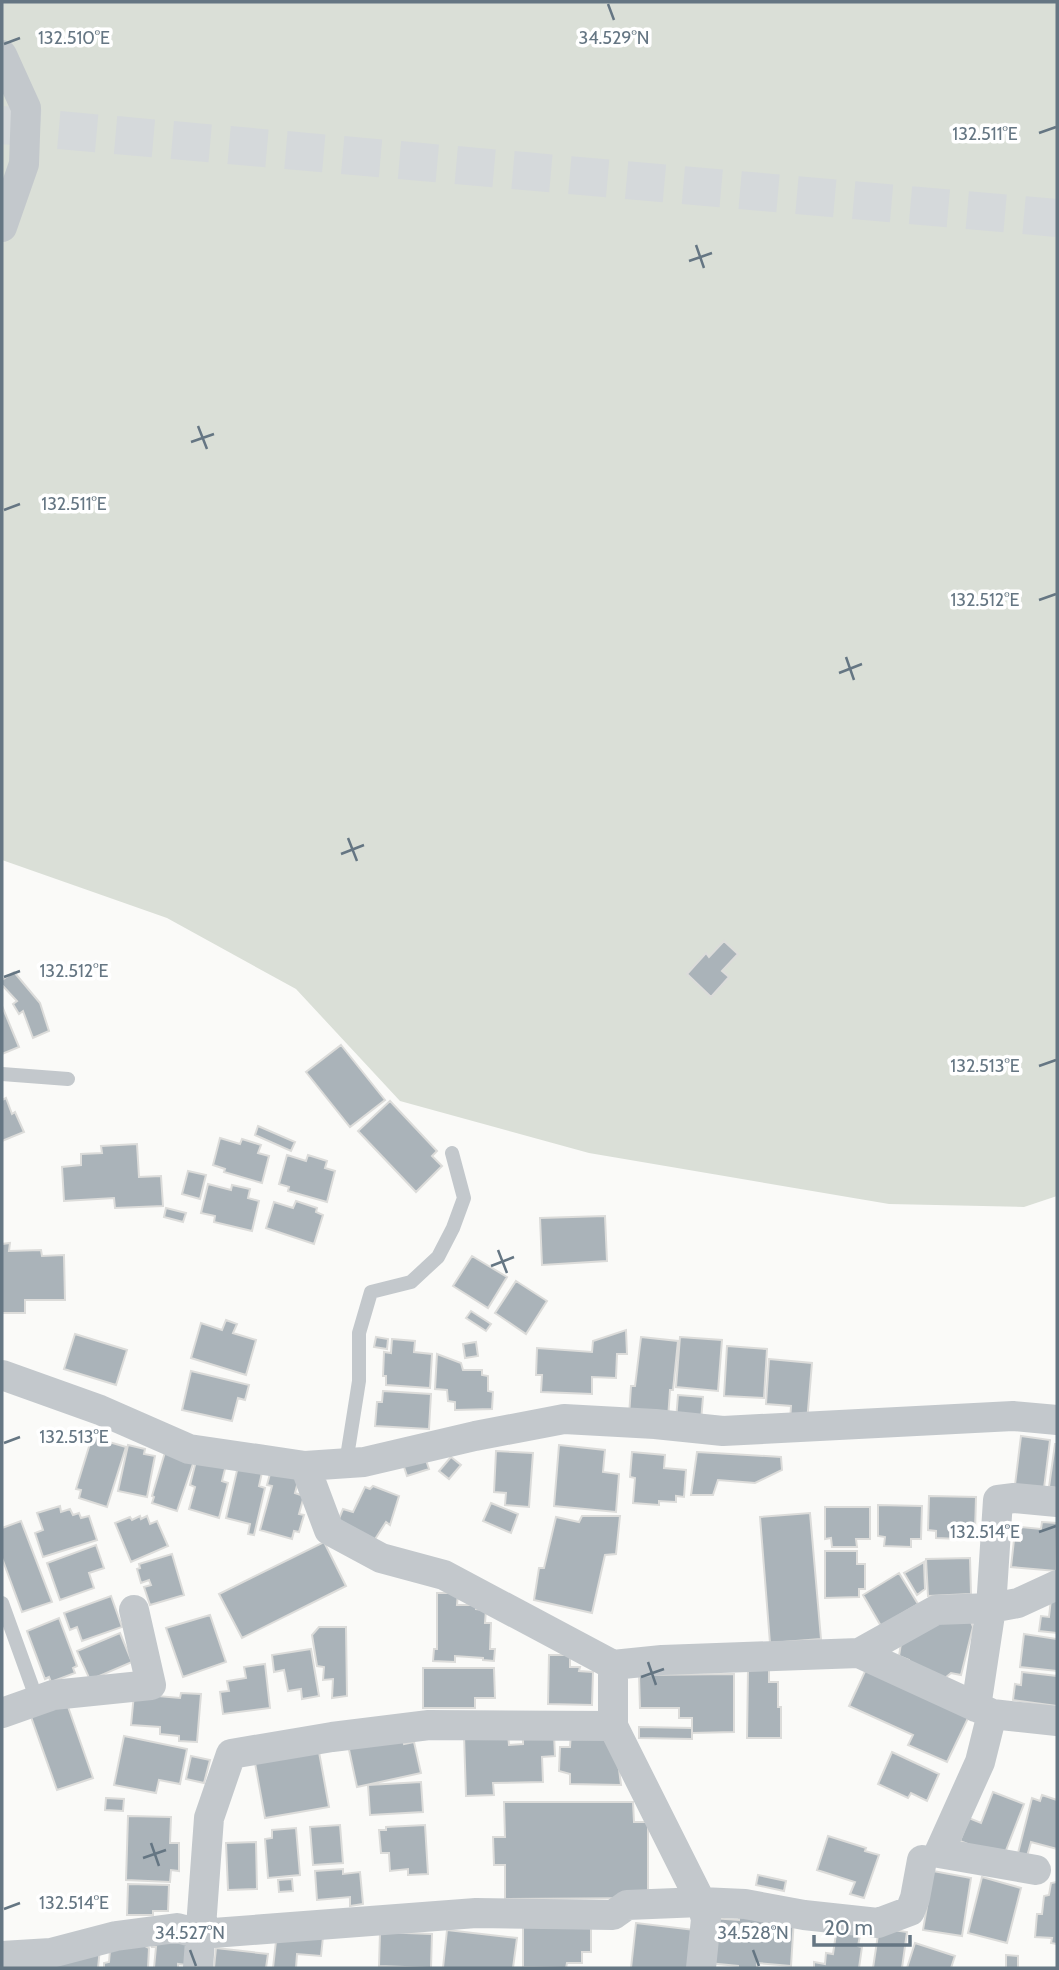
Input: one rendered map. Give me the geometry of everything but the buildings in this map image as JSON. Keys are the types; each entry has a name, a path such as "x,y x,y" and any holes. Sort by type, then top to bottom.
{"street":[{"path":"2,55 26,108 24,164 2,227"},
{"path":"2,1375 100,1410 189,1449 305,1466 364,1462 564,1419 723,1431 1013,1416 1057,1420"},
{"path":"305,1466 329,1530 381,1558 444,1575 612,1665 662,1660 859,1653 984,1710 1057,1721"},
{"path":"1036,1870 939,1853 980,1762 998,1500 1014,1498 1057,1502"},
{"path":"859,1653 936,1610 991,1608 1018,1603 1057,1585"},
{"path":"2,1713 53,1695 151,1685 134,1610"},
{"path":"612,1665 613,1727 701,1902 706,1919 701,1968"},
{"path":"198,1968 209,1818 231,1754 332,1737 429,1725 613,1727"},
{"path":"2,1956 51,1953 116,1936 177,1928 200,1934 476,1913 613,1915 627,1905 701,1902 745,1904 804,1915 878,1923 910,1911 922,1860"}],"lane":[{"path":"2,1074 68,1079"},
{"path":"345,1464 359,1381 359,1333 371,1292 411,1282 438,1257 464,1198 452,1153"},
{"path":"2,1604 37,1700"}],"shaded area":[{"path":"2,2 1057,2 1057,1196 1024,1207 889,1204 589,1153 400,1101 296,989 167,918 2,860"}],"tunnel":[{"path":"2,125 1057,218"}]}
